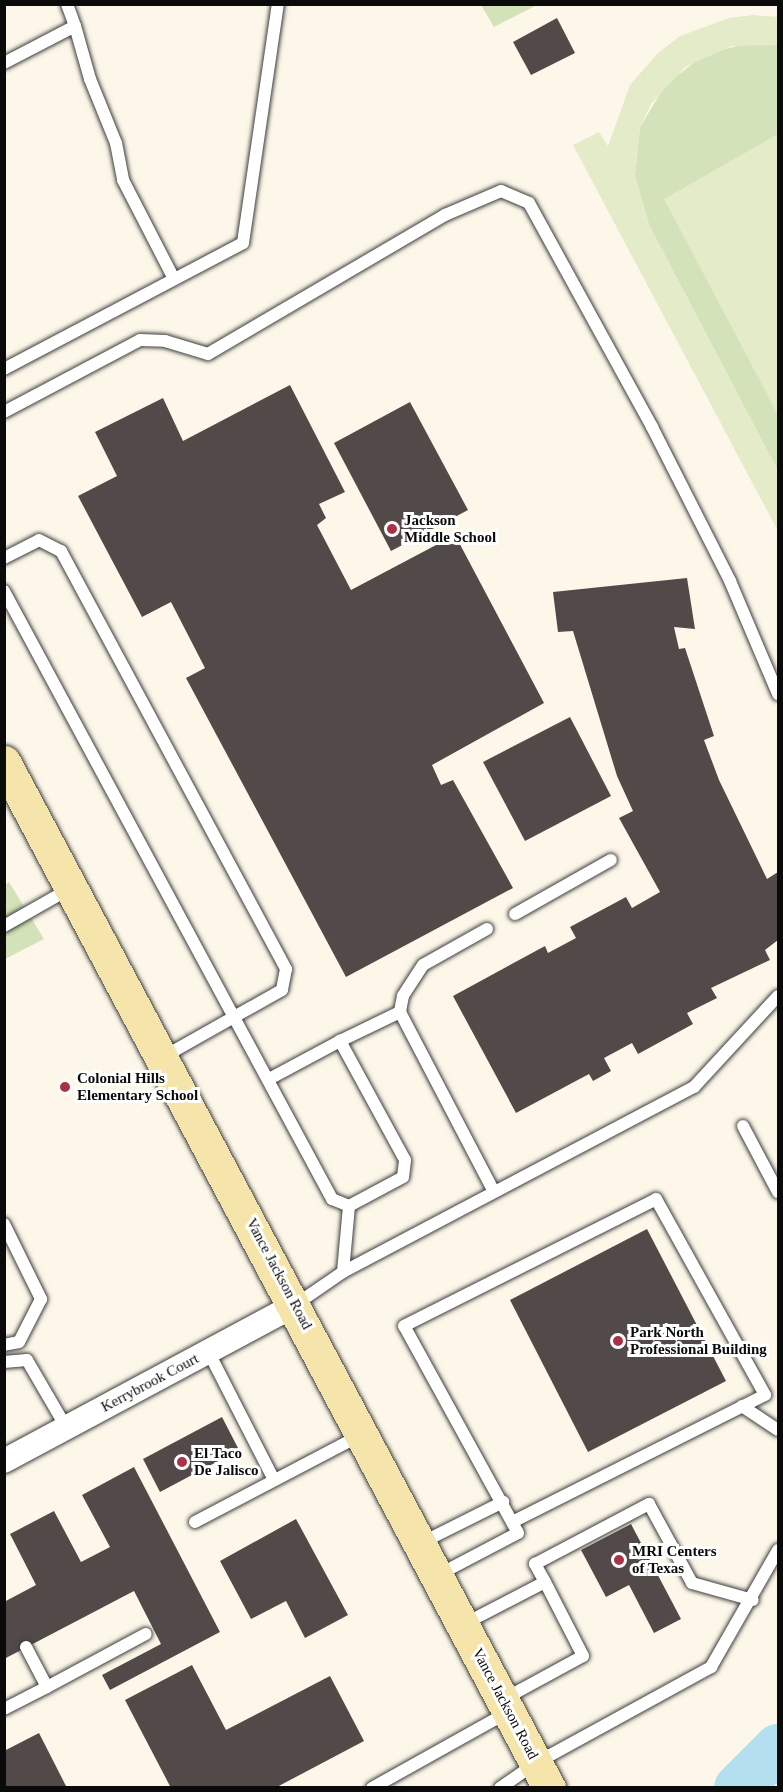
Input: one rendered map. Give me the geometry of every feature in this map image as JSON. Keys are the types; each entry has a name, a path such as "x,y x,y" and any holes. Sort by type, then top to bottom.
{"main road":[{"name":"Vance Jackson Road","path":"4,762 296,1305 542,1775"}],"street":[{"name":"Kerrybrook Court","path":"4,1461 296,1305"}],"lane":[{"path":"67,4 90,79 116,142 123,180 174,279"},
{"path":"4,369 243,243 278,4"},
{"path":"4,63 75,26"},
{"path":"4,412 140,340 165,341 208,354 445,215 501,191 529,203 535,213 657,437 729,581 778,694"},
{"path":"4,558 39,540 61,551 286,969 282,990 163,1056"},
{"path":"4,591 332,1199 349,1206"},
{"path":"515,914 611,860"},
{"path":"4,926 72,887"},
{"path":"486,929 423,965 403,996 400,1012 493,1190"},
{"path":"296,1305 343,1272 493,1190 694,1087 778,996"},
{"path":"269,1079 400,1012"},
{"path":"340,1041 405,1160 404,1177 349,1206"},
{"path":"743,1126 778,1192"},
{"path":"437,1575 516,1527 765,1395 656,1198 404,1326 516,1527"},
{"path":"343,1272 349,1206"},
{"path":"4,1224 41,1299 19,1342 4,1345"},
{"path":"208,1352 274,1480"},
{"path":"4,1362 27,1360 34,1368 66,1427"},
{"path":"742,1406 778,1430"},
{"path":"195,1522 363,1434"},
{"path":"421,1543 503,1502"},
{"path":"372,1788 584,1656 536,1564 649,1504 692,1583 753,1600"},
{"path":"500,1788 542,1775 711,1667 753,1600 778,1550"},
{"path":"463,1625 545,1582"},
{"path":"4,1709 146,1634"},
{"path":"26,1647 47,1687"}],"green space":[{"path":"481,5 537,5 494,27"},
{"path":"753,15 778,17 778,45 732,46 685,67 651,104 640,127 635,176 649,225 778,471 778,531 573,145 599,132 608,146 630,85 658,53 680,36 729,18"},
{"path":"744,44 778,45 778,471 649,225 635,176 640,127 666,84 704,55"},
{"path":"778,134 778,415 664,199"},
{"path":"9,882 44,939 5,959 5,885"}],"building":[{"path":"557,18 575,53 531,75 513,42"},
{"path":"290,385 345,492 319,504 326,518 317,525 351,590 455,535 544,703 432,765 441,785 453,780 513,888 346,977 186,678 205,668 171,602 142,617 78,496 117,476 95,432 163,398 183,441"},
{"path":"410,402 468,510 391,551 334,443"},
{"path":"687,578 695,629 674,627 679,649 685,648 714,736 704,740 719,780 767,879 778,872 778,940 765,950 770,960 711,988 717,998 687,1013 693,1024 638,1054 632,1043 604,1058 611,1071 593,1081 589,1074 516,1113 453,996 545,946 548,953 576,938 570,927 626,897 632,908 660,892 619,818 633,811 617,776 573,631 558,632 553,592"},
{"path":"570,717 611,796 525,841 483,762"},
{"name":"Park North Professional Building","path":"647,1229 726,1381 588,1452 510,1300"},
{"path":"222,1417 239,1450 160,1492 143,1459"},
{"path":"134,1467 220,1632 110,1690 102,1675 161,1644 134,1591 4,1659 4,1602 36,1585 10,1534 54,1511 81,1562 110,1547 82,1495"},
{"path":"296,1519 348,1615 305,1638 286,1601 251,1619 220,1561"},
{"name":"MRI Centers of Texas","path":"631,1524 681,1619 654,1633 629,1585 606,1597 581,1550"},
{"path":"192,1665 226,1730 330,1676 364,1741 275,1788 171,1788 125,1700"},
{"path":"39,1733 67,1788 4,1788 4,1751"}],"waterway":[{"path":"738,1788 778,1748"}],"place":[{"name":"Jackson Middle School","path":"392,529"},
{"name":"Colonial Hills Elementary School","path":"65,1087"},
{"name":"Park North Professional Building","path":"618,1341"},
{"name":"El Taco De Jalisco","path":"182,1462"},
{"name":"MRI Centers of Texas","path":"619,1560"}]}
